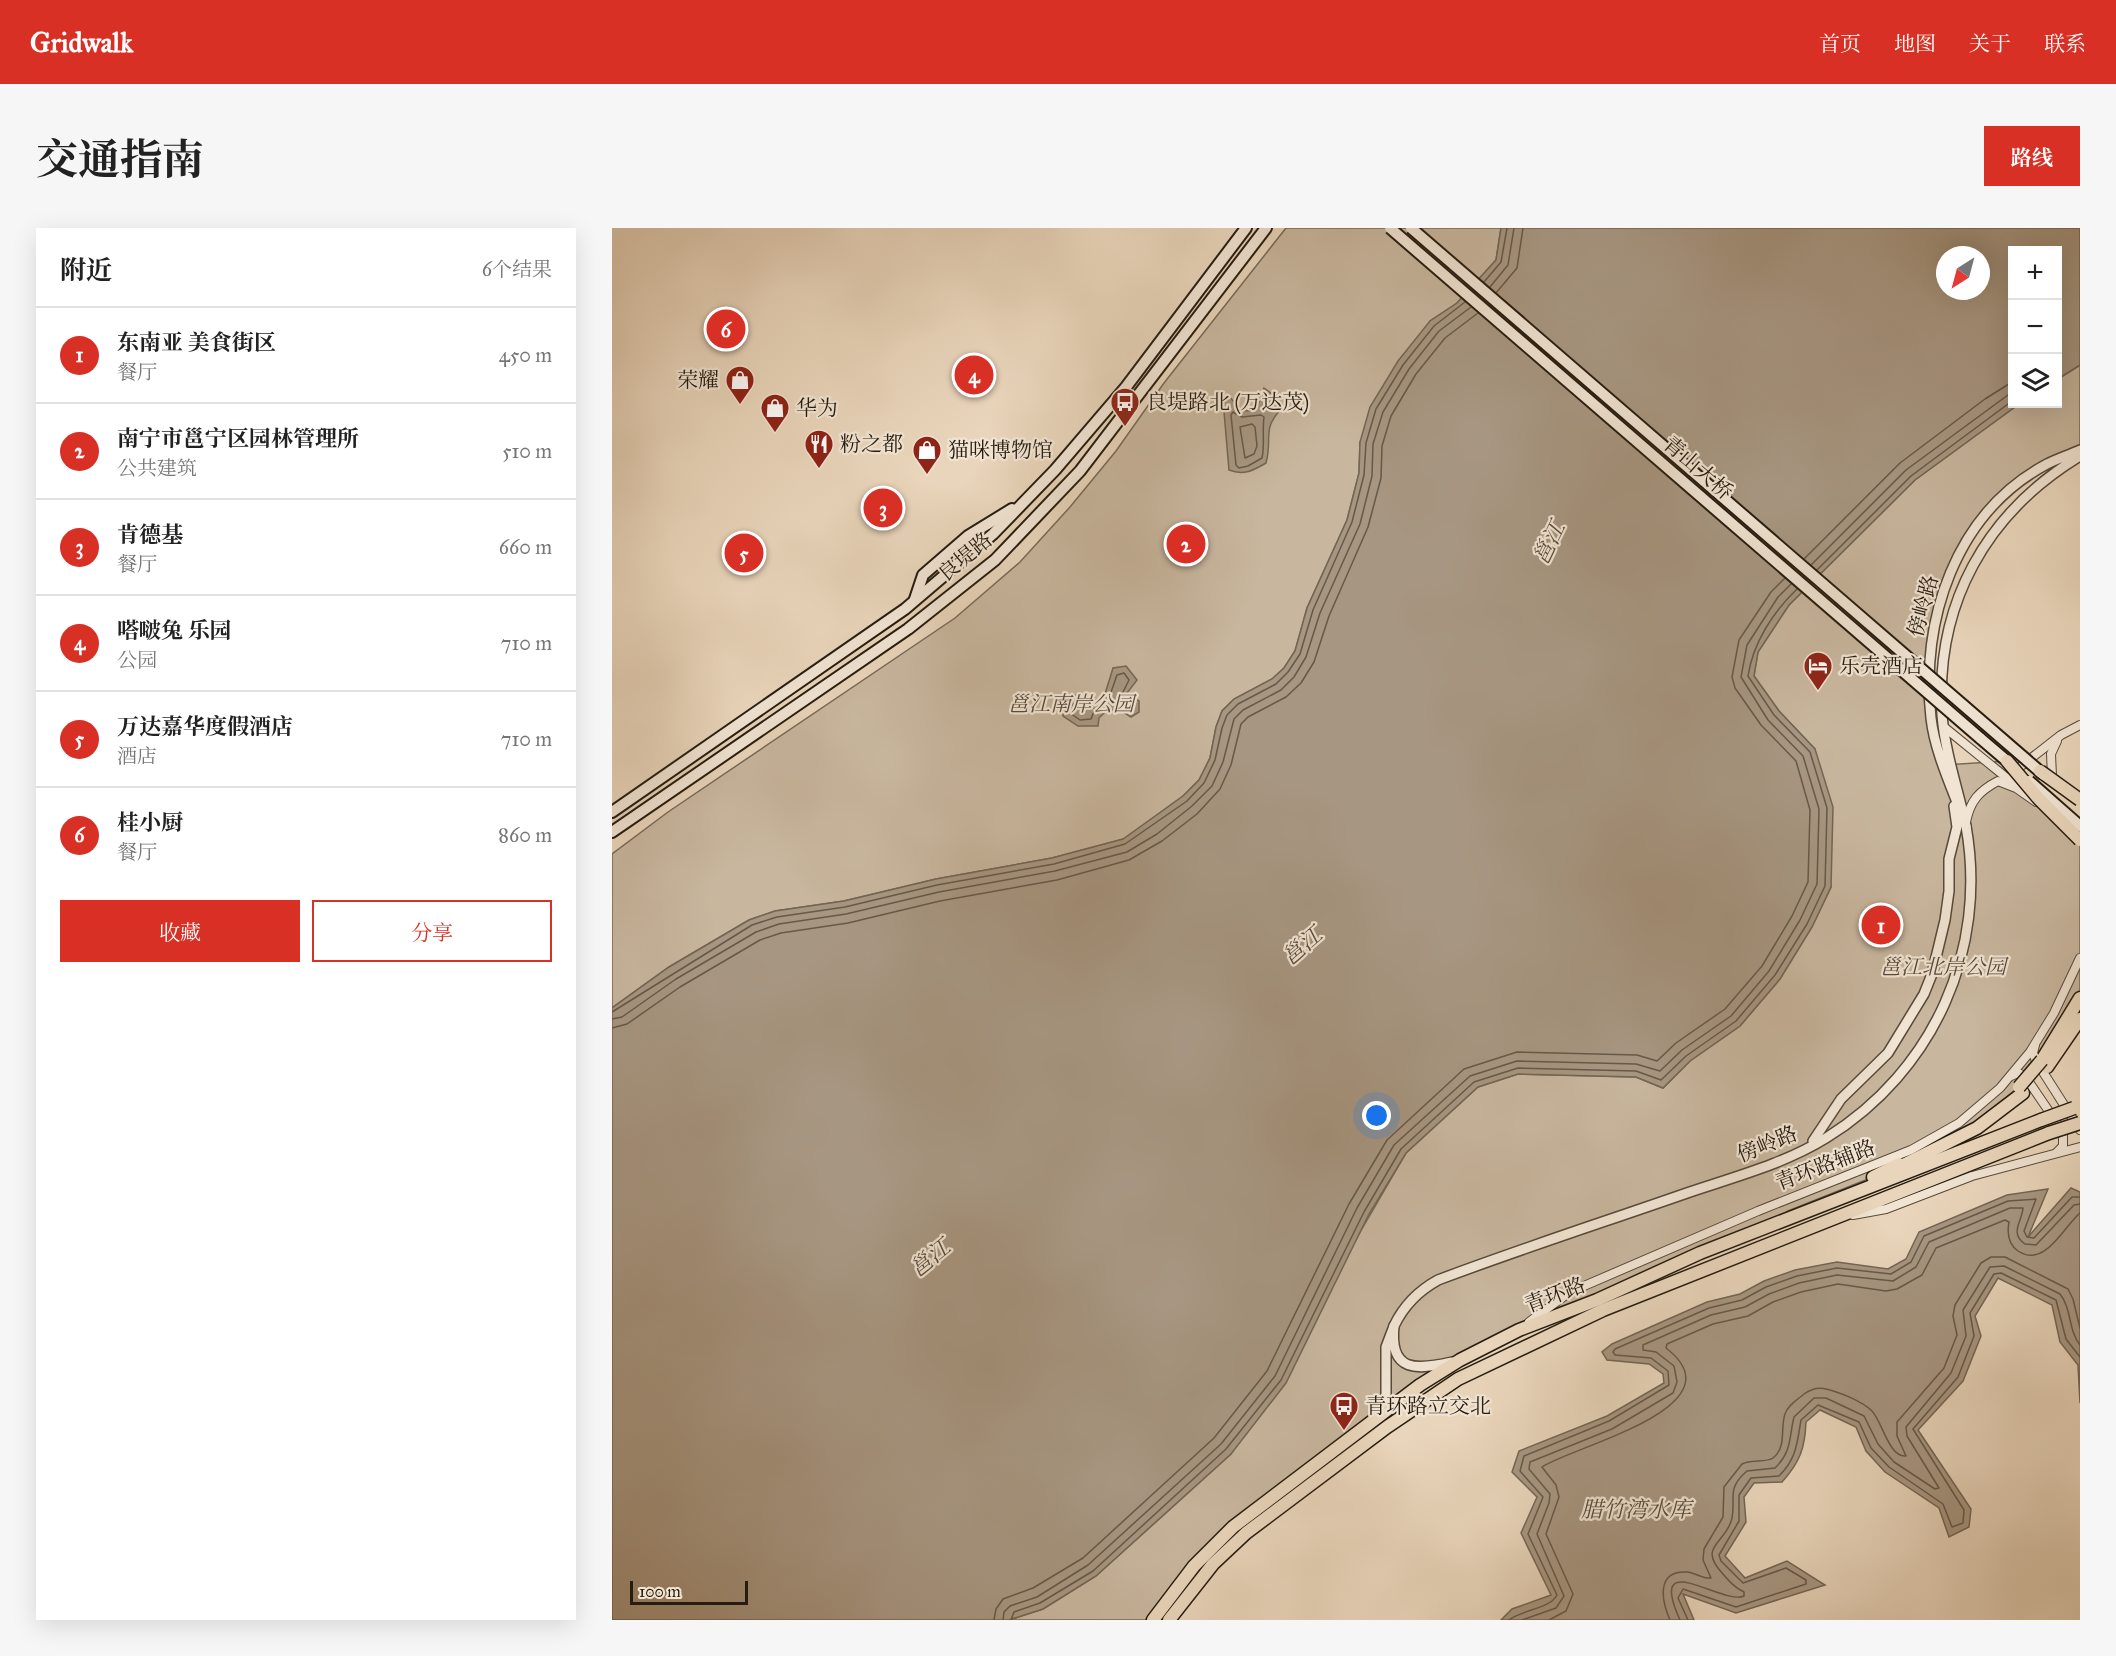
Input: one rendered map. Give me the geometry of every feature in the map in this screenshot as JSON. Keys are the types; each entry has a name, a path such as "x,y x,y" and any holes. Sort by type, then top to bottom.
{"main road":[{"name":"良堤路","path":"612,832 908,630 995,560 1080,471 1266,228"},
{"name":"青山大桥","path":"1390,228 2080,826"},
{"name":"青山大桥","path":"1412,228 2080,806"},
{"name":"良堤路","path":"612,812 914,602 993,534 1126,387 1244,230"},
{"path":"1244,230 1257,240"},
{"path":"2007,761 2039,800 2080,840"},
{"path":"2040,771 2080,800"},
{"path":"2045,1064 2080,998"},
{"path":"1749,1234 1788,1211 1874,1178 1961,1137 1996,1116 2045,1064 2080,1019"},
{"name":"青环路","path":"1153,1620 1194,1566 1233,1527 1420,1385 1460,1360 1519,1330 1597,1300 1700,1253 2077,1107"},
{"name":"青环路","path":"1169,1620 1213,1564 1246,1533 1448,1385 1603,1310 2049,1133 2080,1123"}],"street":[{"name":"傍岭路","path":"1966,826 1944,766 1931,719 1928,658 1937,607 1946,580 1976,529 2008,492 2046,465 2080,450"},
{"name":"傍岭路","path":"1374,1421 1386,1400 1386,1347 1394,1326 1407,1304 1417,1294 1438,1280 1759,1168 1805,1148 1825,1138 1881,1096 1912,1060 1942,1014 1961,962 1969,925 1971,857 1944,727 1942,681 1953,611 1961,587 1988,538 2026,496 2080,456"},
{"path":"1942,681 2080,800"},
{"path":"1966,826 1972,801 1982,790 2002,779 2061,735 2080,725"},
{"path":"1944,727 2002,779 2026,794 2080,840"},
{"path":"2052,776 2051,754 2061,735"},
{"path":"1805,1148 1822,1131 1841,1099 1874,1068 1902,1034 1932,974 1946,920 1949,891 1948,859 1957,827 1944,766"},
{"name":"青环路辅路","path":"1519,1330 1570,1292 1758,1211 1924,1144 1966,1117 2009,1077 2035,1044 2080,958"},
{"path":"2035,1044 2033,1053 2036,1061 2080,1130"},
{"path":"2009,1077 2018,1074 2025,1076 2063,1132 2063,1146 2056,1153"},
{"path":"1837,1218 1886,1209 1972,1176 2080,1147"},
{"path":"1394,1326 1393,1347 1399,1359 1407,1364 1423,1368 1460,1360"}],"green space":[{"name":"邕江南岸公园","path":"1286,228 1501,228 1496,260 1457,303 1430,321 1360,442 1359,473 1347,520 1307,608 1295,651 1284,668 1272,679 1234,699 1222,711 1216,727 1210,758 1199,780 1183,796 1124,839 1052,858 936,879 844,901 775,911 749,920 669,967 612,1008 612,854 668,812 955,618 1020,562 1070,507 1116,451 1164,383"},
{"name":"邕江北岸公园","path":"2080,365 2080,450 2016,485 1976,529 1937,607 1931,719 1944,765 2007,761 2080,840 2080,998 2019,1087 1970,1126 1873,1177 1788,1211 1749,1234 1460,1360 1250,1513 1153,1620 1009,1620 1043,1609 1096,1576 1231,1454 1406,1153 1478,1087 1518,1074 1636,1077 1663,1088 1690,1061 1740,1026 1780,979 1812,927 1831,887 1815,749 1779,711 1754,676 1758,652 1789,605 1915,480 2014,408 2062,408 2062,376"}],"water":[{"name":"邕江","path":"1501,228 2080,228 2080,365 2062,376 2062,246 2008,246 2008,408 2014,408 1915,480 1789,605 1758,652 1754,676 1779,711 1815,749 1833,807 1831,887 1812,927 1780,979 1740,1026 1690,1061 1663,1088 1636,1077 1518,1074 1478,1087 1406,1153 1369,1214 1286,1383 1231,1454 1096,1576 1043,1609 1009,1620 612,1620 612,1008 669,967 749,920 775,911 844,901 936,879 1052,858 1123,839 1183,796 1199,780 1210,758 1216,727 1222,711 1234,699 1272,679 1284,668 1295,651 1307,608 1347,520 1359,473 1360,442 1370,407 1398,361 1430,321 1457,303 1496,260"},
{"path":"1264,388 1276,397 1282,408 1270,428 1266,463 1253,470 1234,472 1229,470 1224,412 1215,397 1229,396 1242,411 1256,410"},
{"path":"1126,666 1137,680 1127,693 1139,701 1139,712 1131,717 1120,710 1107,710 1099,718 1098,726 1078,726 1063,716 1063,703 1075,695 1093,702 1105,694 1113,668"},
{"name":"腊竹湾水库","path":"2071,1188 2080,1192 2080,1403 2078,1365 2060,1342 2052,1305 1998,1278 1975,1316 1981,1336 1963,1381 1918,1430 1971,1509 1969,1527 1949,1537 1939,1508 1885,1472 1866,1451 1856,1427 1820,1410 1806,1422 1800,1454 1782,1482 1754,1483 1744,1497 1746,1522 1725,1556 1745,1578 1787,1561 1825,1585 1736,1613 1683,1594 1694,1620 1501,1620 1512,1609 1551,1595 1521,1533 1537,1497 1512,1472 1519,1451 1607,1416 1664,1383 1663,1374 1649,1364 1607,1360 1602,1352 1612,1344 1707,1302 1740,1294 1764,1281 1795,1270 1837,1262 1888,1269 1906,1259 1919,1232 2007,1195 2048,1189 2028,1237"}],"place":[{"name":"桂小厨","path":"726,329"},
{"name":"嗒啵兔 乐园","path":"974,375"},
{"name":"荣耀","path":"740,406"},
{"name":"良堤路北 (万达茂)","path":"1125,428"},
{"name":"华为","path":"775,434"},
{"name":"粉之都","path":"819,470"},
{"name":"猫咪博物馆","path":"927,476"},
{"name":"肯德基","path":"883,508"},
{"name":"南宁市邕宁区园林管理所","path":"1186,544"},
{"name":"万达嘉华度假酒店","path":"744,553"},
{"name":"乐壳酒店","path":"1818,692"},
{"name":"东南亚 美食街区","path":"1881,925"},
{"name":"青环路立交北","path":"1344,1432"}]}
